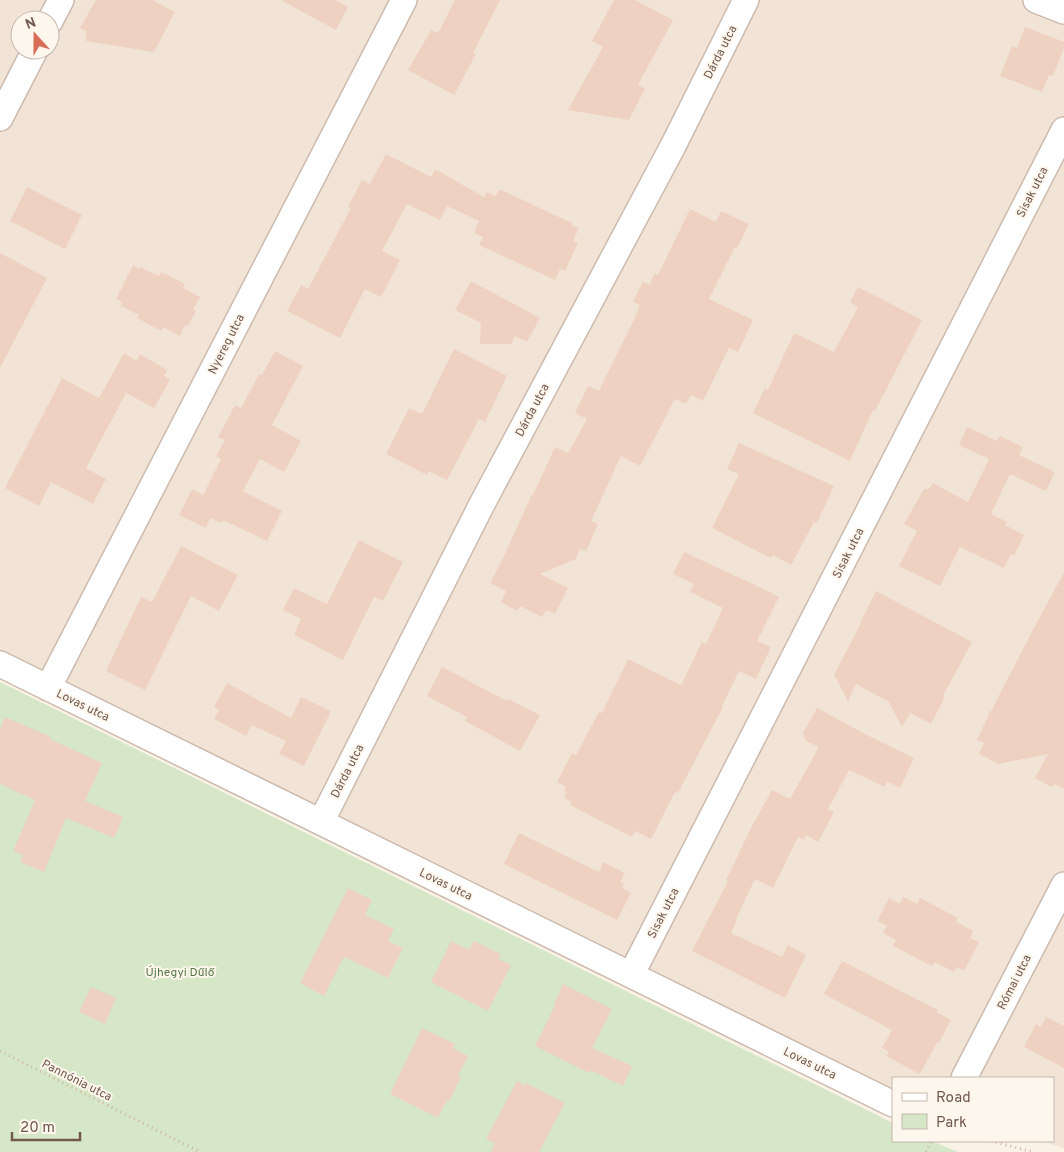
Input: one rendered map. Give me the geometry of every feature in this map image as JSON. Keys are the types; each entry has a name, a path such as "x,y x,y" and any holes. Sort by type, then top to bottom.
{"street":[{"name":"Nyereg utca","path":"48,688 404,0"},
{"name":"Dárda utca","path":"321,822 482,504 673,146 746,0"},
{"path":"1036,0 1064,10"},
{"path":"0,118 30,60"},
{"name":"Sisak utca","path":"631,975 1064,130"},
{"name":"Lovas utca","path":"0,664 892,1104"},
{"name":"Római utca","path":"965,1077 1064,885"}],"path":[{"name":"Pannónia utca","path":"0,1051 200,1152"},
{"path":"995,1142 1033,1152"},
{"path":"1021,1152 1027,1150"}],"shaded area":[{"path":"0,0 1064,0 1064,1148 1043,1142 1054,1142 1054,1077 892,1077 892,1090 0,652"}],"green space":[{"name":"Újhegyi Dűlő","path":"0,682 892,1123 892,1142 934,1142 958,1152 0,1152"}],"building":[{"path":"96,0 152,0 175,12 154,52 86,41 86,31 80,28"},
{"path":"281,0 335,0 348,7 336,30"},
{"path":"455,0 500,0 473,53 476,54 454,95 408,70 431,30 438,33"},
{"path":"614,0 635,0 673,20 638,85 645,89 629,120 568,110 603,47 592,41"},
{"path":"1025,27 1064,42 1064,48 1053,76 1049,75 1042,92 1000,76 1012,46 1017,48"},
{"path":"386,154 431,177 435,169 484,197 487,192 496,196 499,189 572,223 571,225 579,228 573,241 578,243 565,271 560,269 555,280 479,245 483,237 474,233 479,221 447,206 440,220 407,204 382,251 400,260 381,297 365,289 340,338 287,311 301,285 308,289 351,208 348,207 362,180 370,184"},
{"path":"27,187 82,215 65,249 10,221"},
{"path":"690,209 716,222 721,211 749,224 737,248 735,247 709,299 753,320 738,352 729,348 703,401 691,395 686,404 675,399 640,466 621,456 591,521 598,524 586,551 580,549 576,559 540,574 568,588 555,614 546,610 542,617 520,606 517,611 501,602 506,591 490,583 555,447 568,453 587,419 575,413 588,386 599,391 638,311 640,305 633,302 643,281 649,285 655,273 658,275"},
{"path":"0,253 47,278 0,368"},
{"path":"133,265 159,276 161,272 185,284 183,288 200,297 193,310 196,311 188,326 185,325 180,336 163,327 161,331 137,318 139,315 121,306 122,302 116,299"},
{"path":"471,281 540,318 527,342 515,336 511,344 480,344 481,323 455,310"},
{"path":"858,287 922,320 875,411 873,410 850,461 753,413 765,388 768,390 794,333 834,352 858,307 850,302"},
{"path":"454,349 507,376 485,422 479,419 447,480 429,471 427,475 386,454 409,408 422,414"},
{"path":"275,351 303,366 272,425 301,441 284,472 260,459 243,491 282,511 267,541 223,520 222,523 210,518 206,528 179,515 192,489 203,495 221,459 216,456 225,440 218,437 235,405 241,408 259,374 262,375"},
{"path":"124,353 137,361 140,354 167,370 164,376 170,380 154,408 126,393 86,468 106,479 93,504 51,482 39,506 5,488 62,378 99,398"},
{"path":"967,427 997,441 1000,436 1023,447 1019,455 1055,472 1046,491 1010,474 991,514 1007,522 1005,525 1024,535 1014,556 1011,554 1004,568 960,547 940,586 899,566 917,531 904,524 924,489 929,489 933,483 968,502 989,459 959,445"},
{"path":"739,443 834,486 817,523 814,522 791,565 773,555 771,558 712,528 739,474 727,469"},
{"path":"359,540 403,562 383,601 374,597 343,660 294,635 301,619 283,610 294,588 327,604"},
{"path":"181,546 238,575 219,611 191,596 145,690 106,671 141,597 152,602"},
{"path":"684,552 779,597 757,641 771,647 756,679 739,671 723,707 678,793 675,792 651,839 635,831 632,837 570,805 572,802 564,798 567,792 564,791 566,787 557,782 572,753 576,755 599,712 602,713 628,659 681,685 702,642 706,644 723,608 690,592 694,584 673,574"},
{"path":"1064,572 1064,789 1054,784 1052,787 1035,778 1048,754 999,764 979,754 984,743 977,740"},
{"path":"876,591 972,642 943,696 945,697 931,724 910,713 902,727 889,702 856,684 848,701 834,675"},
{"path":"442,667 507,701 508,699 540,715 520,751 465,721 467,717 427,696"},
{"path":"227,683 291,718 301,697 331,711 304,766 279,754 286,741 252,725 246,736 214,719 219,710 214,707"},
{"path":"817,708 914,758 900,788 887,781 885,787 849,770 828,809 834,812 818,842 806,835 804,840 798,837 773,888 755,879 731,933 782,957 788,945 806,955 785,998 692,951 728,881 726,880 751,828 772,790 790,799 819,747 806,741 803,733"},
{"path":"5,717 51,737 50,739 102,763 85,801 123,817 114,838 66,818 44,872 20,862 23,855 13,851 35,800 0,784 0,729"},
{"path":"519,833 599,872 603,862 625,873 620,882 624,884 622,888 631,893 617,920 504,864"},
{"path":"348,888 372,900 365,915 394,929 388,941 403,948 388,978 344,957 324,996 300,983"},
{"path":"903,897 917,904 920,898 958,918 956,922 973,931 970,938 979,942 964,971 957,967 954,972 935,962 932,966 893,946 896,940 883,933 887,926 877,921 889,898 900,904"},
{"path":"451,941 469,950 474,941 501,954 498,959 511,965 488,1011 431,982"},
{"path":"842,961 938,1010 936,1012 951,1020 920,1074 886,1056 889,1052 882,1048 892,1030 824,994"},
{"path":"563,984 612,1009 592,1048 632,1066 623,1086 590,1070 589,1073 535,1046"},
{"path":"91,987 116,998 105,1024 79,1012"},
{"path":"1046,1017 1064,1026 1064,1068 1024,1047 1036,1024 1041,1027"},
{"path":"422,1028 455,1044 453,1048 468,1056 458,1076 461,1077 449,1102 447,1100 438,1118 390,1094"},
{"path":"517,1081 525,1086 526,1083 565,1103 539,1152 491,1152 495,1143 486,1139"}]}
